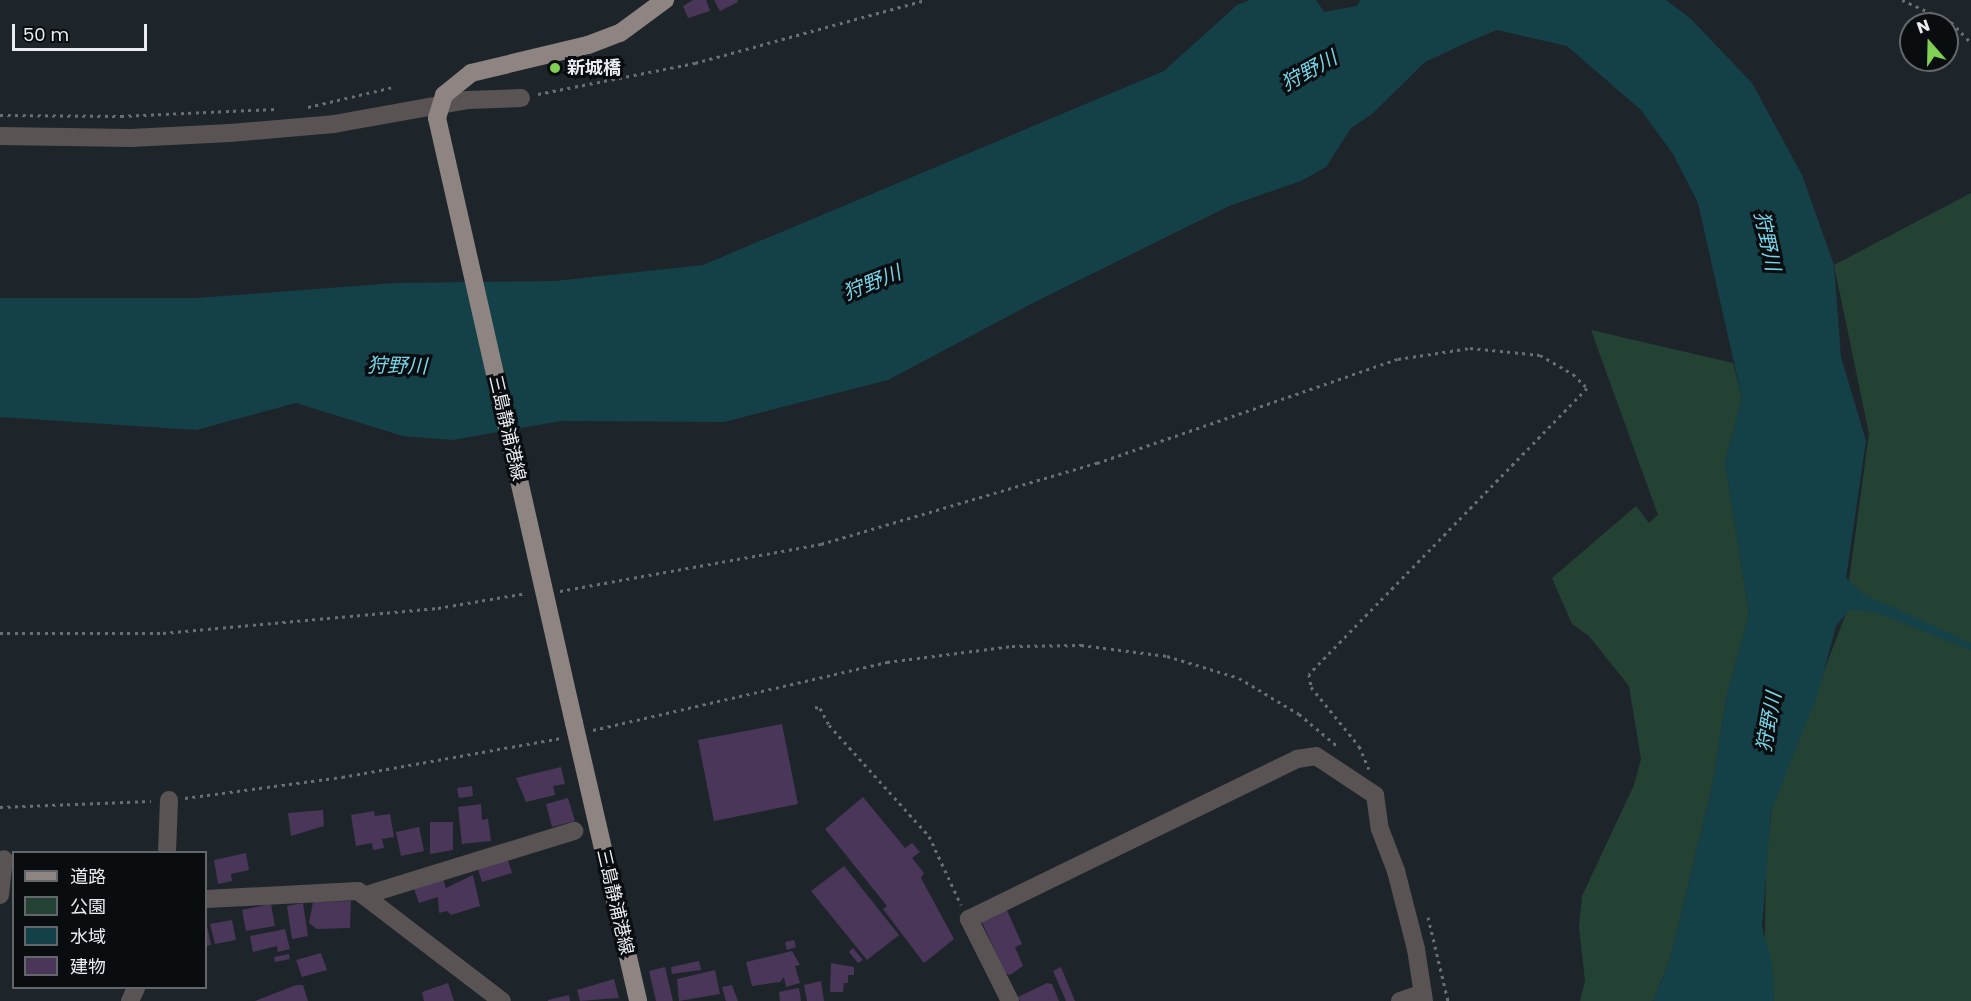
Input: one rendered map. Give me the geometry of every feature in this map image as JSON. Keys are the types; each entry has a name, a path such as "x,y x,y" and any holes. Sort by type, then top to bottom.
{"main road":[{"path":"438,111 448,90 471,73 588,45 620,33 665,0"},
{"name":"三島静浦港線","path":"438,111 638,1001"}],"street":[{"path":"0,136 131,138 230,134 334,124 521,98"},
{"path":"1010,1001 969,919 1297,759 1316,756 1375,795 1373,804 1396,871 1423,997 1400,1001"},
{"path":"167,851 169,800"},
{"path":"366,895 574,831"},
{"path":"0,895 6,859"},
{"path":"207,899 342,890 366,895 502,1001"}],"path":[{"path":"521,98 695,63 926,0"},
{"path":"1902,0 1951,22 1971,43"},
{"path":"300,108 393,87"},
{"path":"0,115 121,116 279,109"},
{"path":"552,592 822,544 1097,463 1398,359 1470,348 1540,355 1573,374 1587,388 1309,674 1311,687 1359,746 1373,778 1375,795"},
{"path":"0,633 163,633 438,608 528,593"},
{"path":"0,807 169,800 342,777 576,730 887,662 1012,646 1081,645 1167,656 1239,678 1299,714 1341,751"},
{"path":"815,707 820,708 829,725 929,836 969,919"},
{"path":"1426,910 1448,1001"}],"green space":[{"path":"1971,193 1971,1001 1773,1001 1765,937 1766,858 1772,808 1848,608 1849,580 1869,434 1834,265"},
{"path":"1591,330 1733,363 1742,398 1725,463 1749,613 1726,700 1712,788 1670,959 1653,1001 1580,1001 1585,981 1579,927 1582,896 1634,785 1641,759 1629,686 1589,636 1572,624 1552,578 1636,506 1649,523 1658,515"}],"water":[{"name":"狩野川","path":"1250,0 1316,0 1324,12 1357,6 1360,0 1666,0 1691,19 1752,83 1802,175 1834,265 1841,357 1866,441 1846,578 1863,594 1971,643 1971,650 1877,613 1850,609 1836,626 1818,693 1771,811 1762,927 1772,961 1774,1001 1653,1001 1670,959 1712,788 1726,700 1749,613 1725,463 1742,398 1698,203 1673,154 1641,110 1567,46 1497,30 1468,42 1425,62 1372,114 1351,128 1326,167 1301,181 1229,206 1035,302 888,380 724,422 561,421 452,440 403,436 296,403 196,430 0,417 0,298 197,298 395,283 555,281 703,265 1164,71 1237,5"}],"building":[{"path":"693,0 706,0 710,11 688,18 683,6"},
{"path":"714,0 737,0 738,2 720,11"},
{"path":"782,724 798,804 714,821 698,740"},
{"path":"561,767 565,784 553,786 555,795 526,802 516,778"},
{"path":"472,786 473,796 459,798 457,788"},
{"path":"863,797 905,848 912,843 920,852 912,858 924,873 921,878 954,939 924,963 883,909 887,906 825,829"},
{"path":"568,798 575,821 552,827 546,804"},
{"path":"481,804 482,820 488,819 491,841 462,844 458,807"},
{"path":"323,810 324,826 291,836 288,813"},
{"path":"374,811 375,816 390,814 394,837 382,839 384,848 373,850 372,843 356,846 351,815"},
{"path":"430,822 453,822 453,850 430,854"},
{"path":"419,827 424,851 401,856 396,832"},
{"path":"246,853 249,870 231,874 232,881 218,884 214,860"},
{"path":"507,857 512,873 482,882 477,866"},
{"path":"844,866 899,935 867,960 811,891"},
{"path":"473,875 480,906 451,915 447,911 439,913 438,897 419,903 414,889 443,879 446,888"},
{"path":"351,901 350,928 317,929 309,923 313,902"},
{"path":"303,903 308,936 292,939 287,906"},
{"path":"271,904 275,926 246,931 242,910"},
{"path":"1006,908 1022,944 1015,947 1023,966 1010,975 1005,973 981,920"},
{"path":"232,920 236,940 215,944 210,924"},
{"path":"207,926 211,945 207,946"},
{"path":"285,929 290,949 278,952 277,946 253,952 250,936"},
{"path":"794,940 796,947 787,950 785,942"},
{"path":"853,948 863,960 858,963 849,952"},
{"path":"792,951 800,965 795,966 800,983 786,987 784,977 780,982 752,986 746,962"},
{"path":"321,953 327,970 302,977 296,960"},
{"path":"289,954 290,959 275,962 274,957"},
{"path":"699,961 701,970 672,974 671,967"},
{"path":"831,963 854,967 854,975 848,975 848,983 844,983 843,992 830,992"},
{"path":"665,967 673,1001 656,1001 649,971"},
{"path":"1061,967 1075,1001 1066,1001 1053,971"},
{"path":"715,970 720,994 679,1001 677,979"},
{"path":"614,979 619,998 580,1001 577,990"},
{"path":"821,981 824,1001 807,1001 804,985"},
{"path":"448,983 454,1001 424,1001 422,992"},
{"path":"1047,983 1052,984 1059,1001 1020,1001 1018,997"},
{"path":"296,985 303,985 308,1001 255,1001"},
{"path":"732,985 738,1001 726,1001 722,987"},
{"path":"799,988 801,1001 780,1001 779,992"},
{"path":"569,995 570,1001 548,1001 548,1000"}],"place":[{"name":"新城橋","path":"555,68"}]}
